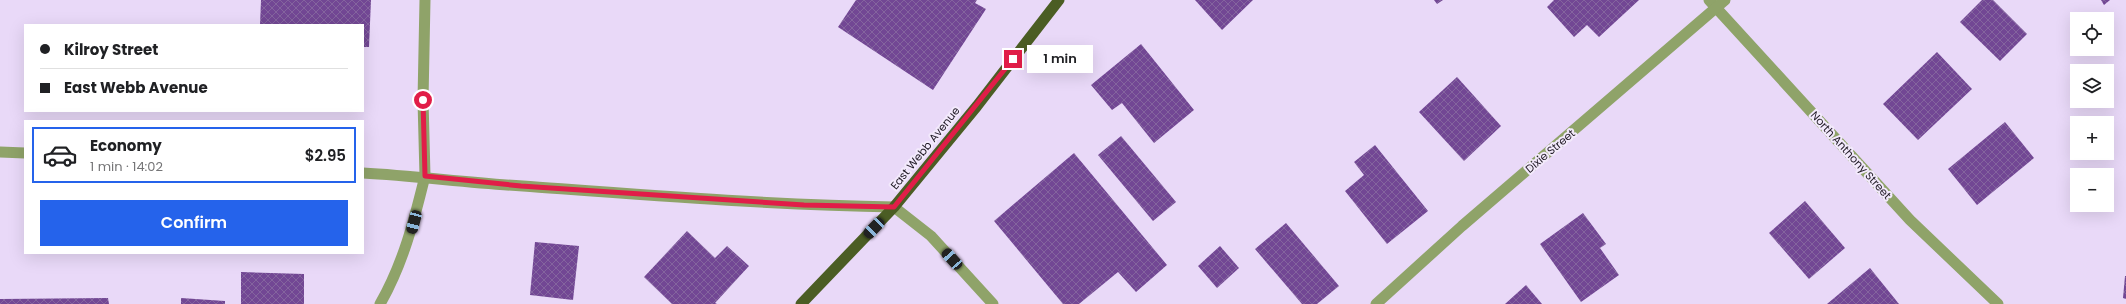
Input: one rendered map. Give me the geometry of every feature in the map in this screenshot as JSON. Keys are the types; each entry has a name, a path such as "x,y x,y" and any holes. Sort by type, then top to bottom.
{"highway":[{"name":"East Webb Avenue","path":"801,304 894,207 977,106 1059,0"}],"street":[{"path":"380,304 394,280 410,237 425,176 423,100 425,0"},
{"name":"Dixie Street","path":"1376,304 1713,4 1725,0"},
{"name":"North Anthony Street","path":"1713,4 1910,220 1998,304"},
{"path":"0,152 24,153"},
{"path":"364,173 425,176 521,186 804,205 894,207 932,236 993,304"}],"building":[{"path":"261,0 371,0 369,47 364,47 364,24 260,24"},
{"path":"856,0 977,0 975,3 986,9 933,90 838,27"},
{"path":"1195,0 1253,0 1222,30"},
{"path":"1434,0 1443,0 1437,4"},
{"path":"1554,0 1639,0 1599,37 1587,25 1574,37 1547,7"},
{"path":"1982,0 1993,0 2027,34 2000,61 1960,22"},
{"path":"2101,0 2110,0 2104,5"},
{"path":"1141,44 1194,110 1154,143 1122,103 1112,110 1091,85"},
{"path":"1937,52 1972,89 1918,140 1883,104"},
{"path":"1457,77 1501,126 1464,161 1419,112"},
{"path":"2005,122 2034,158 1977,205 1948,169"},
{"path":"1121,136 1176,202 1153,221 1098,155"},
{"path":"1375,145 1428,211 1387,244 1345,191 1364,175 1354,162"},
{"path":"1074,153 1167,265 1136,292 1118,272 1079,304 1063,304 994,221"},
{"path":"1805,201 1845,248 1809,279 1769,233"},
{"path":"1583,213 1606,244 1600,248 1619,275 1581,302 1540,244"},
{"path":"1286,223 1339,286 1317,304 1302,304 1255,249"},
{"path":"687,231 715,258 727,246 749,266 715,303 717,304 672,304 644,277"},
{"path":"535,242 579,246 573,300 530,295"},
{"path":"1220,246 1239,268 1217,288 1198,266"},
{"path":"1870,268 1899,304 1827,304"},
{"path":"241,272 304,274 304,304 241,304"},
{"path":"2126,276 2126,299 2123,298"},
{"path":"1526,285 1542,304 1505,304"},
{"path":"108,298 109,304 0,304 0,299"},
{"path":"181,298 225,301 225,304 181,304"}],"route":[{"path":"423,100 425,176 521,186 718,198 804,205 894,207 977,106 1013,59"}]}
